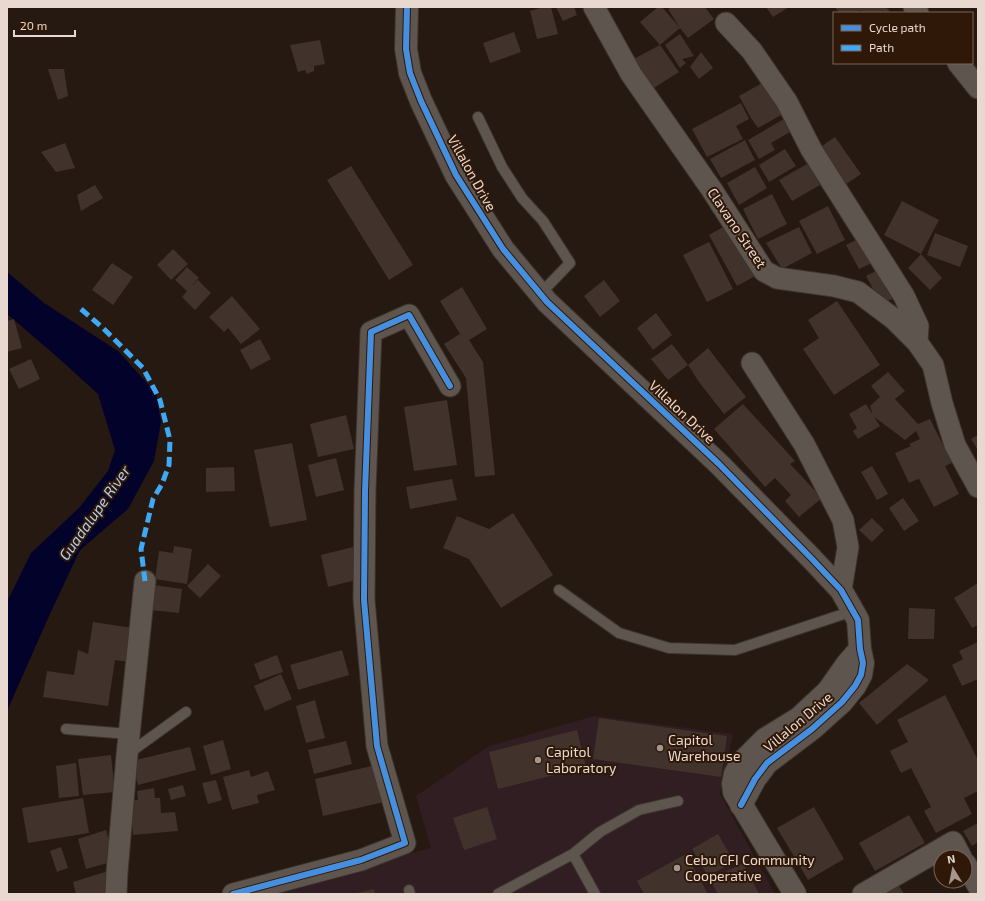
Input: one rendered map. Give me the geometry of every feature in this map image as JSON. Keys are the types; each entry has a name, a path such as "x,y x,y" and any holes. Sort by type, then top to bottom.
{"street":[{"name":"Villalon Drive","path":"407,7 406,49 410,73 421,101 456,175 503,249 547,302 719,464 841,590 858,620 860,649 863,663 861,675 855,686 842,702 812,729 767,763 755,779 741,805 794,894"},
{"name":"Clavano Street","path":"594,7 630,74 712,190 764,271 777,278 834,286 858,292 894,319 917,342 933,365 942,403 955,445 978,487"},
{"path":"726,23 752,51 787,102 811,149 904,296 918,326 917,342"},
{"path":"959,64 978,88"},
{"path":"233,894 361,860 405,843 377,746 364,600 365,491 371,332 409,315 450,386"},
{"path":"752,363 804,444 844,520 848,547 841,590"},
{"path":"116,894 127,755 145,581"},
{"path":"863,894 933,861"}],"lane":[{"path":"478,117 502,167 522,198 542,221 570,263 540,294"},
{"path":"559,590 618,633 669,648 735,650 853,611"},
{"path":"127,755 186,712"},
{"path":"66,729 129,734"},
{"path":"498,894 573,854 600,832 639,810 678,801"},
{"path":"573,854 595,894"}],"shaded area":[{"path":"594,716 733,734 720,794 775,894 251,894 431,848 416,796 489,746"}],"water":[{"name":"Guadalupe River","path":"7,272 44,303 118,351 156,393 161,422 154,461 128,509 80,550 7,711 8,600 31,553 79,508 108,471 115,450 98,394 7,314"}],"building":[{"path":"544,7 551,7 558,34 537,39 530,11"},
{"path":"556,7 574,7 577,15 563,21"},
{"path":"658,7 662,7 680,28 660,45 640,22"},
{"path":"672,7 705,7 714,19 688,38 668,9"},
{"path":"766,7 789,7 773,17"},
{"path":"835,7 884,7 890,10 887,12 859,12 864,8 858,12 838,12"},
{"path":"514,32 521,52 490,63 483,43"},
{"path":"680,34 694,56 682,59 686,63 680,68 665,45"},
{"path":"320,40 325,64 314,66 314,71 307,74 305,70 298,72 290,45"},
{"path":"660,45 679,72 649,91 630,61"},
{"path":"701,52 713,68 699,79 690,67"},
{"path":"48,69 64,69 68,96 58,100"},
{"path":"764,82 783,114 758,128 739,96"},
{"path":"741,103 749,119 736,126 743,139 707,157 692,129"},
{"path":"789,116 795,129 771,143 775,150 759,159 748,140"},
{"path":"835,137 861,174 845,185 819,148"},
{"path":"745,140 755,160 721,178 710,159"},
{"path":"65,143 75,168 56,172 41,152"},
{"path":"785,149 796,166 769,182 759,165"},
{"path":"807,164 820,185 792,201 779,180"},
{"path":"351,166 413,265 389,280 327,180"},
{"path":"755,167 767,188 739,205 727,183"},
{"path":"95,185 103,198 81,211 77,195"},
{"path":"772,194 787,224 758,239 743,209"},
{"path":"902,201 939,220 921,254 884,235"},
{"path":"828,206 845,240 817,254 799,221"},
{"path":"730,223 759,274 737,286 709,235"},
{"path":"799,227 812,253 782,269 766,243"},
{"path":"935,233 968,246 960,267 927,255"},
{"path":"860,238 872,263 859,269 846,245"},
{"path":"709,242 733,289 707,302 683,255"},
{"path":"173,249 188,264 171,280 157,265"},
{"path":"921,254 942,278 930,290 908,268"},
{"path":"112,263 133,277 113,305 92,290"},
{"path":"187,267 199,278 190,287 198,280 211,293 195,310 182,297 187,291 175,280"},
{"path":"882,268 897,297 881,304 866,276"},
{"path":"604,280 620,301 600,317 584,296"},
{"path":"462,287 487,329 469,340 483,362 495,475 475,477 466,378 444,344 460,334 440,301"},
{"path":"232,296 260,329 241,344 228,328 224,332 209,317"},
{"path":"837,301 880,365 834,395 803,349 819,338 808,320"},
{"path":"656,313 672,335 653,350 637,328"},
{"path":"14,319 22,348 7,352 7,321"},
{"path":"260,339 271,359 251,370 240,350"},
{"path":"672,344 688,365 668,380 651,359"},
{"path":"708,348 746,397 724,414 699,382 688,365"},
{"path":"31,359 40,379 19,389 9,369"},
{"path":"888,372 905,391 895,399 918,424 930,419 952,463 945,466 959,494 934,507 919,479 923,477 909,483 895,453 911,446 909,444 920,439 916,431 905,440 873,416 870,406 880,397 871,386"},
{"path":"447,400 457,465 414,471 404,407"},
{"path":"743,404 795,461 790,464 822,498 799,517 785,501 791,495 775,478 765,487 714,429"},
{"path":"866,404 880,426 858,439 853,431 857,428 849,414"},
{"path":"346,415 354,449 318,457 310,424"},
{"path":"978,435 978,450 971,439"},
{"path":"292,443 307,520 270,527 254,450"},
{"path":"336,458 344,490 316,497 308,465"},
{"path":"872,466 888,494 877,500 861,472"},
{"path":"234,467 235,491 206,492 206,468"},
{"path":"452,479 457,500 410,509 406,487"},
{"path":"903,498 919,521 904,531 889,508"},
{"path":"513,513 553,575 501,608 469,559 443,548 457,516 489,529"},
{"path":"872,518 884,530 872,542 859,530"},
{"path":"174,546 192,549 187,584 155,579 159,551 173,553"},
{"path":"353,547 360,579 328,587 321,555"},
{"path":"208,564 221,576 200,598 187,586"},
{"path":"978,583 978,625 972,628 954,598"},
{"path":"154,585 182,589 179,613 151,610"},
{"path":"909,608 935,609 934,639 908,639"},
{"path":"93,622 133,628 129,662 115,660 108,706 43,697 47,671 74,675 78,650 88,654"},
{"path":"978,642 978,679 962,686 952,665 963,659 959,651"},
{"path":"342,650 349,675 298,690 290,665"},
{"path":"277,655 283,672 260,680 254,664"},
{"path":"907,664 929,680 877,725 859,703"},
{"path":"281,674 292,699 265,711 254,686"},
{"path":"945,695 978,760 978,791 964,798 972,814 936,833 924,811 931,807 911,768 901,773 890,751 908,742 897,720"},
{"path":"315,700 325,738 306,743 296,706"},
{"name":"Capitol Warehouse","path":"599,718 727,736 721,777 593,759"},
{"name":"Capitol Laboratory","path":"577,730 586,767 498,789 489,752"},
{"path":"223,740 231,769 211,775 203,746"},
{"path":"346,741 352,764 314,774 308,750"},
{"path":"190,747 196,770 138,785 132,761"},
{"path":"111,755 115,792 83,795 78,759"},
{"path":"76,763 79,796 59,798 56,766"},
{"path":"376,765 384,802 323,816 315,779"},
{"path":"249,770 251,777 268,771 275,790 257,795 259,803 232,810 223,777"},
{"path":"216,780 222,800 208,804 202,783"},
{"path":"183,785 186,796 171,800 168,789"},
{"path":"154,788 155,798 160,798 161,813 175,812 178,831 133,835 130,800 138,800 137,791"},
{"path":"83,798 89,833 28,843 22,808"},
{"path":"487,807 497,839 464,850 453,818"},
{"path":"814,807 844,859 808,880 777,828"},
{"path":"909,815 925,843 875,871 859,843"},
{"path":"978,823 978,842 972,846 963,831"},
{"path":"106,830 115,861 86,869 78,839"},
{"path":"718,834 734,862 708,876 692,849"},
{"path":"61,847 68,868 57,872 50,851"},
{"name":"Cebu CFI Community Cooperative","path":"686,854 708,894 644,894 637,881"},
{"path":"743,863 759,894 718,894 710,880"},
{"path":"108,871 112,894 76,894 73,882"},
{"path":"895,879 904,894 887,894 883,887"},
{"path":"374,889 375,894 357,893"}],"marked path":[{"path":"81,309 103,328 143,368 160,400 170,440 169,465 162,484 153,499 141,549 145,581"}],"cycle path":[{"path":"407,7 406,49 410,73 421,101 456,175 503,249 547,302 719,464 812,559 841,590 858,620 860,649 863,663 861,675 855,686 842,702 812,729 767,763 755,779 741,805"},
{"path":"233,894 361,860 405,843 377,746 364,600 365,491 371,332 409,315 450,386"}],"place":[{"name":"Capitol Warehouse","path":"660,748"},
{"name":"Capitol Laboratory","path":"538,760"},
{"name":"Cebu CFI Community Cooperative","path":"677,868"}]}
